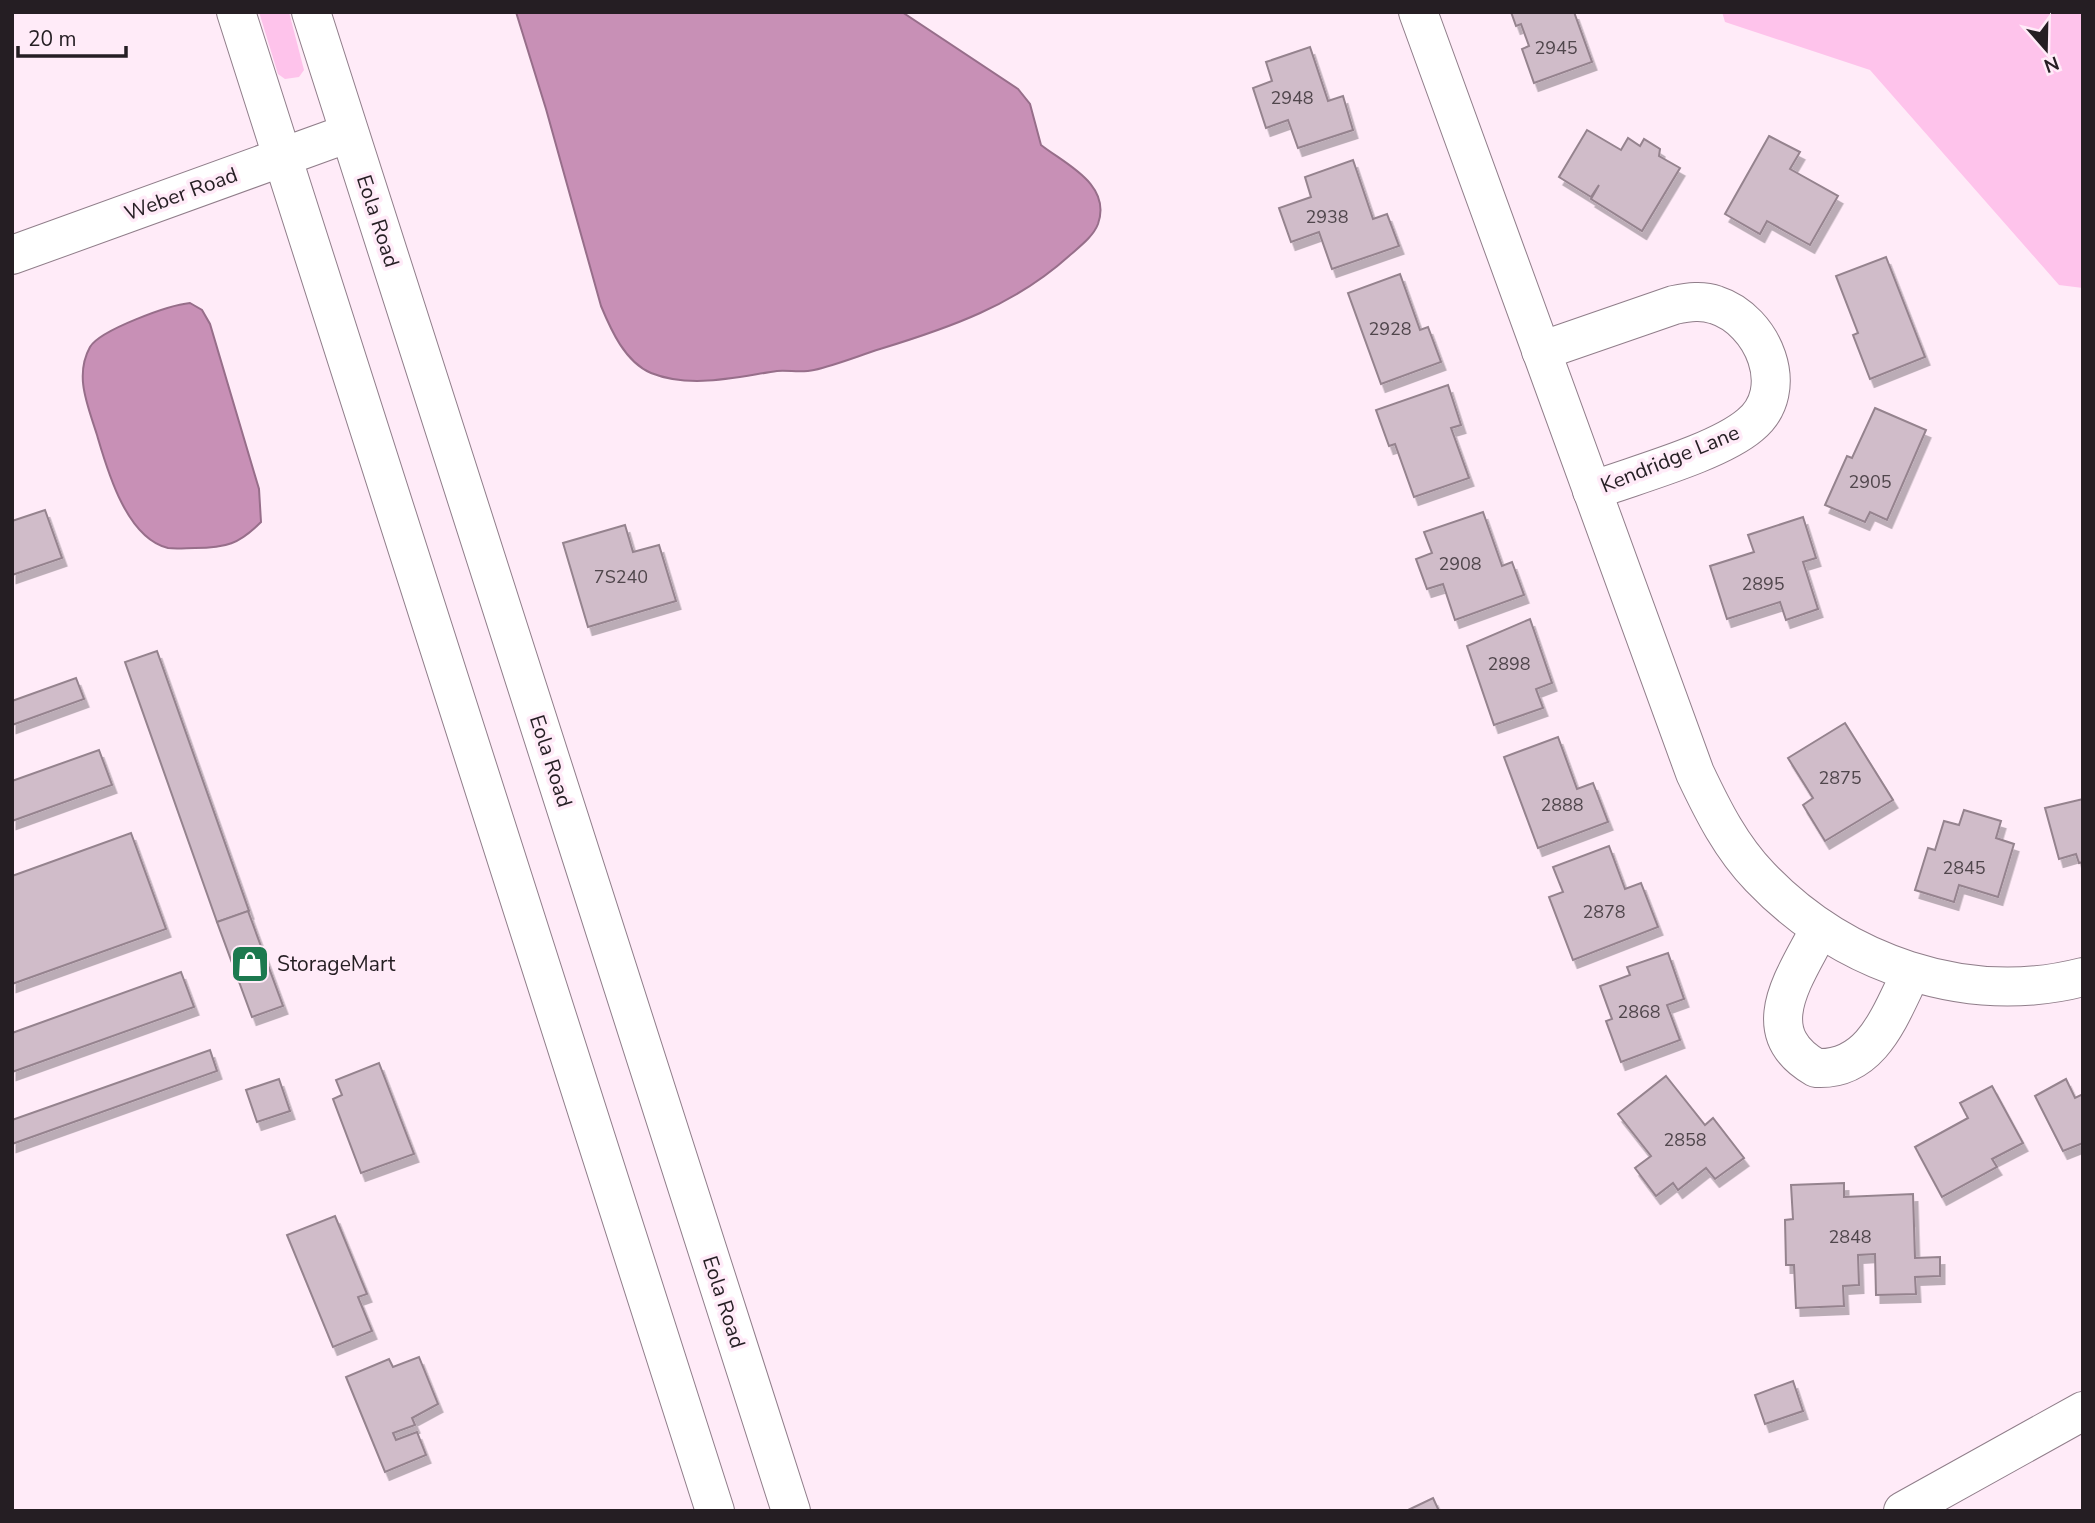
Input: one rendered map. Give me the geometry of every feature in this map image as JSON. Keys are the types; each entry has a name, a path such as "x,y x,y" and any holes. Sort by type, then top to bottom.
{"main road":[{"path":"236,12 715,1511"},
{"name":"Eola Road","path":"311,12 791,1511"},
{"name":"Kendridge Lane","path":"1418,12 1695,773 1714,813 1759,876 1786,902 1820,928 1864,955 1911,974 1966,984 2018,986 2083,977"},
{"name":"Weber Road","path":"12,256 349,133"},
{"name":"Kendridge Lane","path":"1541,351 1674,305 1696,301 1717,305 1733,313 1759,338 1766,354 1771,372 1769,392 1762,411 1752,424 1714,446 1592,491"},
{"path":"1820,928 1782,1004 1782,1022 1787,1036 1795,1050 1816,1068 1844,1065 1872,1045 1882,1032 1911,974"},
{"path":"1903,1511 2083,1411"}],"shaded area":[{"path":"259,12 289,12 304,70 299,77 285,79 278,74"},
{"path":"516,12 902,12 1018,89 1030,104 1041,145 1073,168 1092,186 1101,210 1098,224 1081,245 1026,288 980,313 906,341 809,371 777,371 698,381 666,378 651,373 626,353 614,335 601,306"},
{"path":"1722,12 2083,12 2083,288 2059,285 1870,70 1725,22"},
{"path":"190,303 202,310 210,324 259,489 261,522 239,540 224,546 168,548 153,542 141,531 120,500 106,466 87,402 83,369 90,347 107,333 152,313"}],"building":[{"path":"1511,12 1574,12 1592,62 1534,83 1522,49 1529,46 1521,24 1516,26"},
{"path":"1310,47 1328,101 1343,96 1353,130 1298,148 1288,120 1266,128 1253,88 1272,81 1266,62"},
{"path":"1587,130 1621,150 1628,138 1640,146 1644,139 1660,149 1659,156 1680,168 1642,231 1591,199 1599,185 1591,197 1559,177"},
{"path":"1769,136 1800,152 1790,169 1838,196 1810,245 1767,221 1760,234 1725,214"},
{"path":"1353,160 1373,219 1387,214 1399,246 1332,269 1319,232 1291,242 1279,208 1311,197 1305,177"},
{"path":"1886,257 1925,357 1870,379 1853,335 1858,333 1836,276"},
{"path":"1400,274 1420,330 1428,327 1441,362 1381,384 1348,293"},
{"path":"1448,385 1461,425 1451,428 1469,478 1414,497 1395,444 1389,446 1376,410"},
{"path":"1875,408 1926,430 1887,520 1870,512 1865,522 1825,505 1847,456 1852,458"},
{"path":"45,510 62,558 12,575 12,521"},
{"path":"1483,512 1502,566 1512,562 1524,595 1455,620 1443,584 1427,589 1416,559 1432,553 1424,532"},
{"path":"1803,517 1816,558 1803,562 1818,609 1786,620 1780,602 1727,619 1710,566 1754,552 1748,535"},
{"path":"625,525 633,552 659,545 676,601 588,627 563,543"},
{"path":"1530,619 1552,683 1536,689 1543,708 1494,725 1467,646"},
{"path":"157,651 249,911 217,922 125,662"},
{"path":"76,678 84,699 12,725 12,701"},
{"path":"1845,723 1893,800 1825,841 1803,805 1813,798 1788,758"},
{"path":"1558,737 1577,789 1593,783 1608,822 1538,848 1504,757"},
{"path":"99,750 112,785 12,821 12,781"},
{"path":"2083,799 2083,862 2079,863 2076,854 2059,859 2045,808"},
{"path":"1964,810 2001,821 1996,838 2014,844 1998,897 1959,885 1954,902 1915,890 1928,848 1935,850 1944,821 1959,825"},
{"path":"131,833 166,929 12,984 12,876"},
{"path":"1609,846 1625,889 1641,883 1658,927 1573,960 1549,897 1563,892 1553,867"},
{"name":"StorageMart","path":"248,911 283,1006 252,1017 217,922"},
{"path":"1668,953 1684,999 1667,1005 1680,1040 1621,1062 1606,1021 1612,1019 1600,986 1630,975 1627,967"},
{"path":"181,972 194,1007 12,1072 12,1033"},
{"path":"210,1050 217,1071 12,1144 12,1120"},
{"path":"379,1063 414,1154 361,1173 333,1099 342,1095 336,1080"},
{"path":"1666,1076 1705,1125 1713,1118 1744,1158 1715,1179 1706,1168 1678,1190 1673,1183 1656,1196 1635,1168 1651,1156 1618,1114"},
{"path":"279,1079 290,1111 257,1122 246,1090"},
{"path":"2066,1079 2075,1098 2083,1094 2083,1143 2063,1151 2035,1096"},
{"path":"1992,1086 2023,1143 1992,1159 1997,1167 1942,1197 1915,1147 1968,1118 1960,1103"},
{"path":"1844,1183 1844,1197 1913,1194 1915,1258 1940,1257 1940,1276 1915,1277 1916,1294 1876,1295 1875,1254 1858,1255 1859,1285 1843,1286 1844,1306 1796,1308 1794,1265 1786,1265 1785,1220 1793,1219 1791,1185"},
{"path":"335,1216 367,1294 358,1297 372,1331 333,1347 287,1235"},
{"path":"419,1357 438,1404 412,1418 415,1425 393,1433 396,1440 417,1432 426,1455 385,1472 346,1377 389,1359 393,1367"},
{"path":"1793,1381 1803,1411 1765,1424 1755,1395"},
{"path":"1433,1498 1439,1511 1406,1511"}],"place":[{"name":"StorageMart","path":"250,964"}]}
